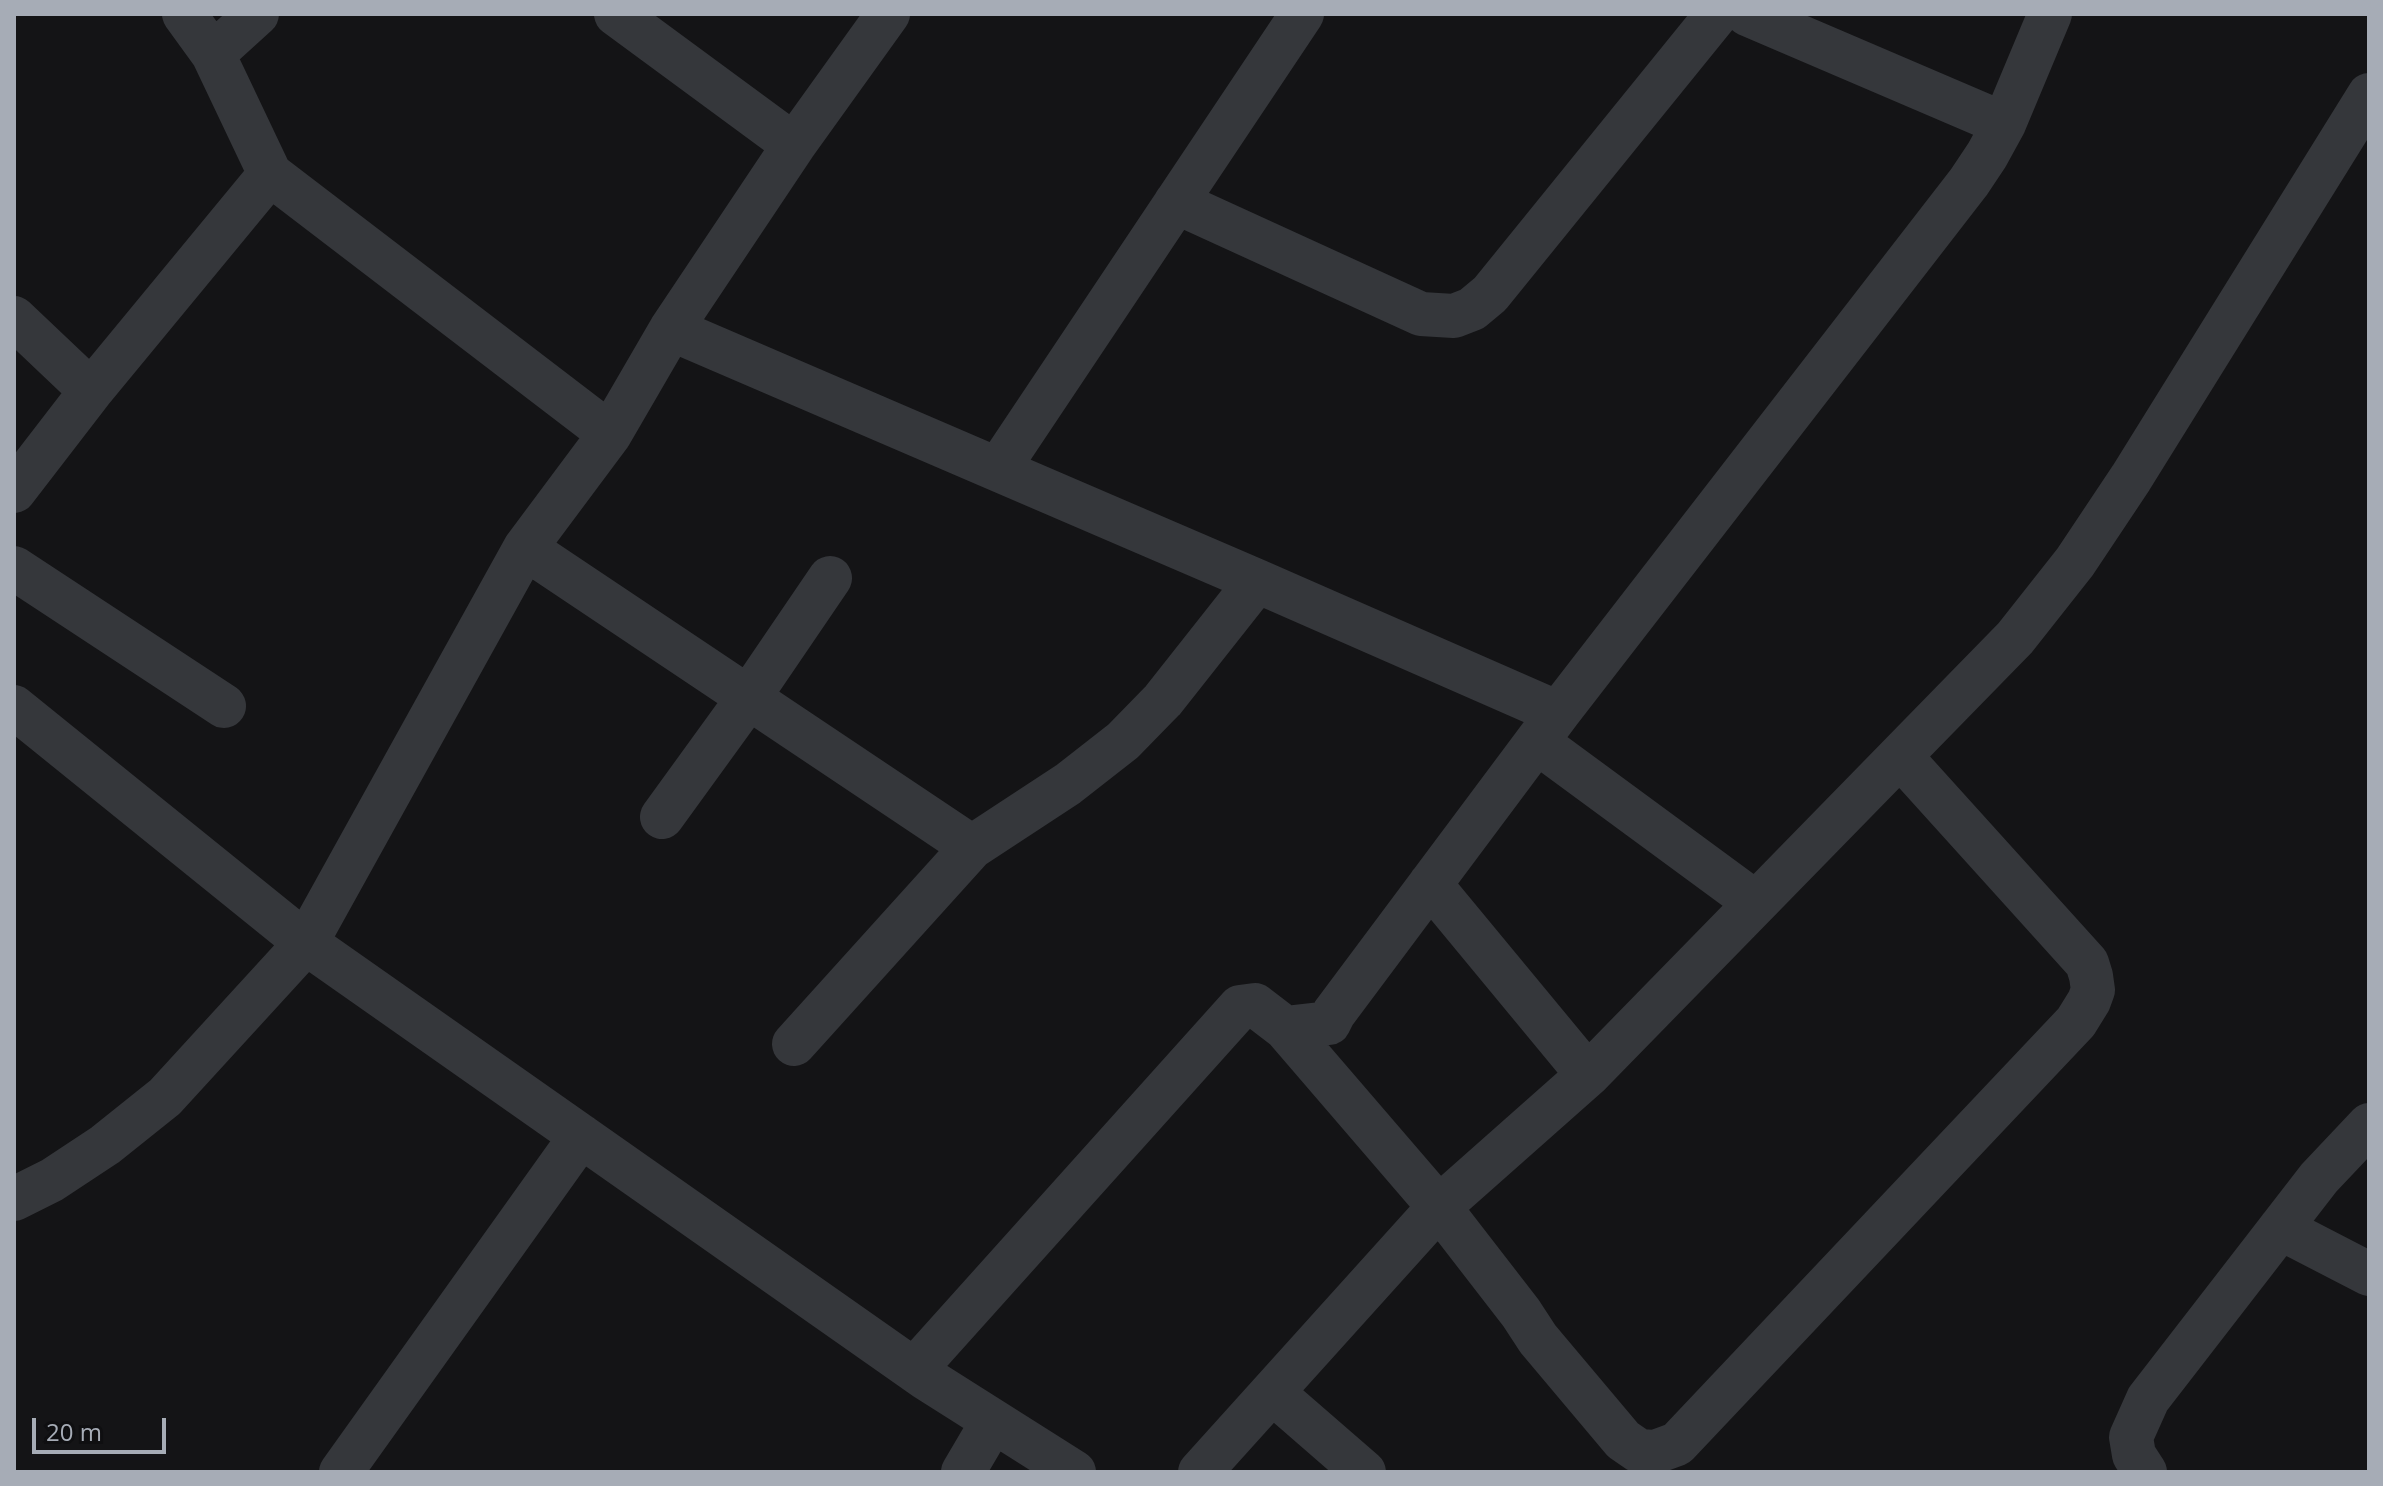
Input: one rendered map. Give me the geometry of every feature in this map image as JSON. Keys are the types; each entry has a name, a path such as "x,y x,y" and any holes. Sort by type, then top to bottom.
{"street":[{"path":"184,14 213,54 270,174 610,434"},
{"path":"213,54 257,14"},
{"path":"616,14 794,145"},
{"path":"14,1199 52,1180 105,1145 165,1097 306,943 525,548 610,434 671,329 794,145 888,14"},
{"path":"998,469 1302,14"},
{"path":"1176,202 1421,314 1454,316 1472,309 1490,294 1717,14"},
{"path":"1747,14 2004,124"},
{"path":"1285,1028 1329,1023 1548,728 1969,182 2004,124 2050,14"},
{"path":"1200,1472 1439,1207 1588,1075 2015,638 2075,562 2131,478 2369,95"},
{"path":"14,491 91,391 270,174"},
{"path":"14,318 91,391"},
{"path":"671,329 1257,581 1548,728 1756,903"},
{"path":"525,548 972,847"},
{"path":"14,568 224,706"},
{"path":"662,817 830,578"},
{"path":"794,1044 972,847 1068,784 1123,741 1163,700 1257,581"},
{"path":"14,707 306,943 914,1370 1074,1472"},
{"path":"914,1370 1229,1018 1240,1007 1255,1005 1285,1028 1439,1207 1538,1339 1623,1440 1639,1451 1655,1452 1677,1444 2076,1022 2093,990 2087,963 1900,756"},
{"path":"1430,884 1588,1075"},
{"path":"2145,1472 2134,1455 2131,1437 2148,1399 2319,1178 2369,1125"},
{"path":"341,1472 581,1136"},
{"path":"2280,1228 2369,1274"},
{"path":"1273,1393 1363,1472"},
{"path":"963,1472 993,1421"}]}
